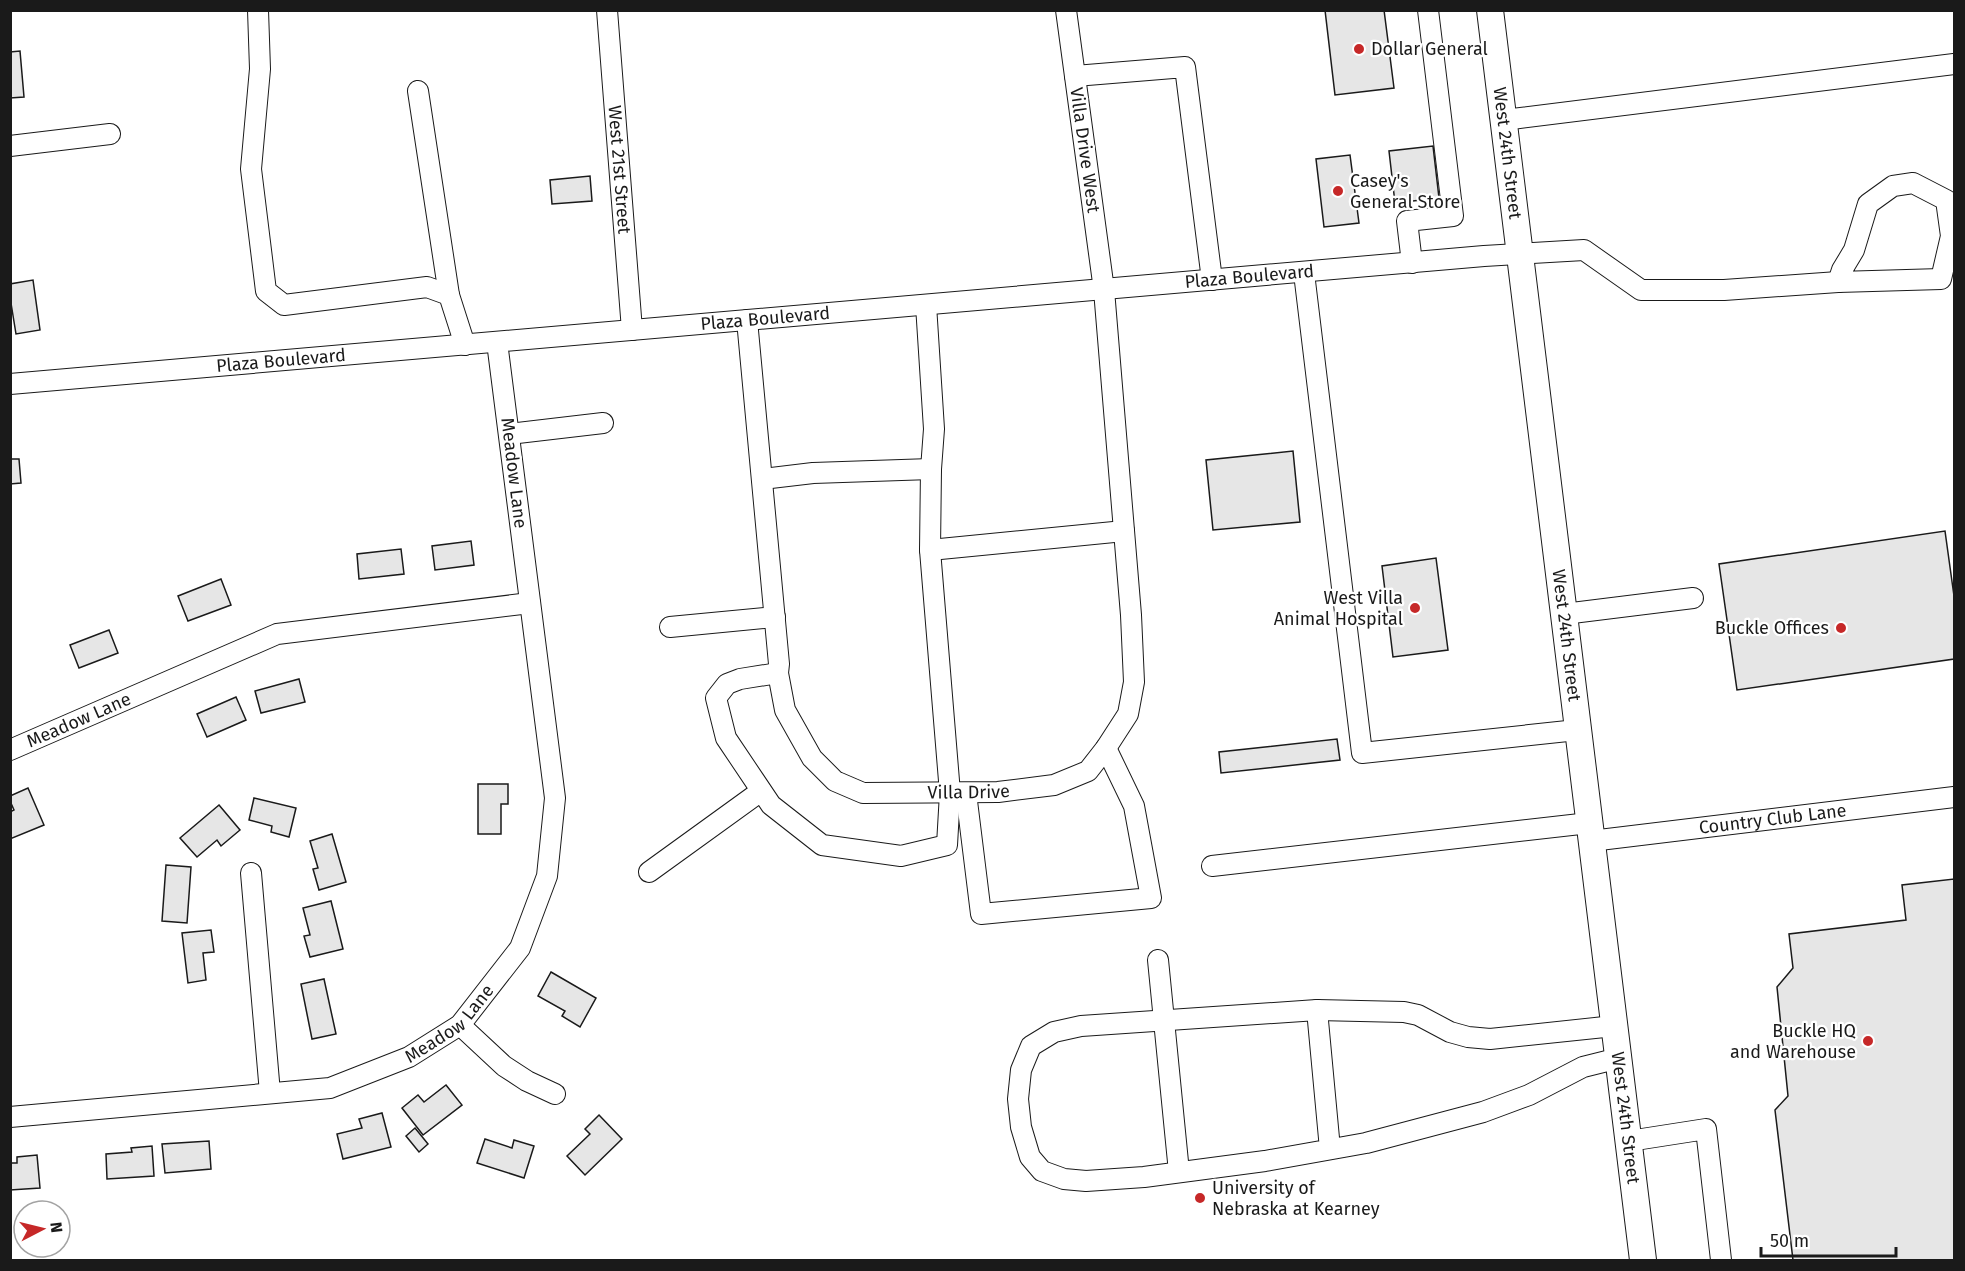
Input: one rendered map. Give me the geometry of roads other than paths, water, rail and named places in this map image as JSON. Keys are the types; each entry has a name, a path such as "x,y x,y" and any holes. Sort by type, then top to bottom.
{"main road":[{"name":"West 24th Street","path":"1490,10 1643,1260"}],"street":[{"path":"258,10 260,69 251,169 266,291 284,305 427,287 449,295"},
{"name":"West 21st Street","path":"607,10 632,330"},
{"name":"Villa Drive West","path":"1066,10 1104,290"},
{"path":"1412,263 1407,221 1453,216 1428,10"},
{"path":"1504,120 1954,64"},
{"path":"1075,76 1185,67 1212,280"},
{"path":"418,91 449,295 465,345"},
{"path":"10,146 110,134"},
{"name":"Plaza Boulevard","path":"10,384 1584,250 1641,290 1724,290 1838,282 1941,279 1951,236 1946,200 1913,183 1893,186 1868,204 1854,250 1838,282"},
{"path":"1304,273 1362,753 1577,730"},
{"name":"Villa Drive","path":"747,320 775,617 778,673 785,710 812,758 835,781 863,794 998,792 1053,785 1088,771 1128,714 1134,682 1104,290"},
{"path":"926,305 934,429 930,549 958,793 981,914 1151,898 1134,806 1106,748"},
{"name":"Meadow Lane","path":"10,1117 330,1088 409,1057 460,1025 520,948 547,876 555,798 497,342"},
{"path":"509,434 603,423"},
{"path":"762,479 813,473 931,469"},
{"path":"930,549 1124,531"},
{"path":"1564,614 1693,598"},
{"name":"Meadow Lane","path":"10,750 277,634 530,603"},
{"path":"670,627 775,617"},
{"path":"778,673 740,679 727,684 716,698 726,738 771,805 822,845 901,856 947,845 958,793"},
{"path":"649,872 762,791"},
{"name":"Country Club Lane","path":"1212,866 1954,797"},
{"path":"251,873 270,1093"},
{"path":"1158,960 1179,1172"},
{"path":"1317,1010 1330,1149"},
{"path":"1614,1026 1490,1039 1468,1037 1450,1032 1418,1014 1317,1010 1081,1026 1054,1032 1031,1046 1021,1070 1018,1099 1021,1127 1030,1157 1042,1171 1064,1179 1112,1180 1265,1161 1366,1143 1483,1112 1530,1095 1582,1066 1619,1058"},
{"path":"460,1025 504,1066 527,1081 555,1094"},
{"path":"1629,1141 1706,1129 1721,1260"}],"place":[{"name":"Dollar General","path":"1359,49"},
{"name":"Casey's General Store","path":"1338,191"},
{"name":"West Villa Animal Hospital","path":"1415,608"},
{"name":"Buckle Offices","path":"1841,628"},
{"name":"Buckle HQ and Warehouse","path":"1868,1041"},
{"name":"University of Nebraska at Kearney","path":"1200,1198"}]}
